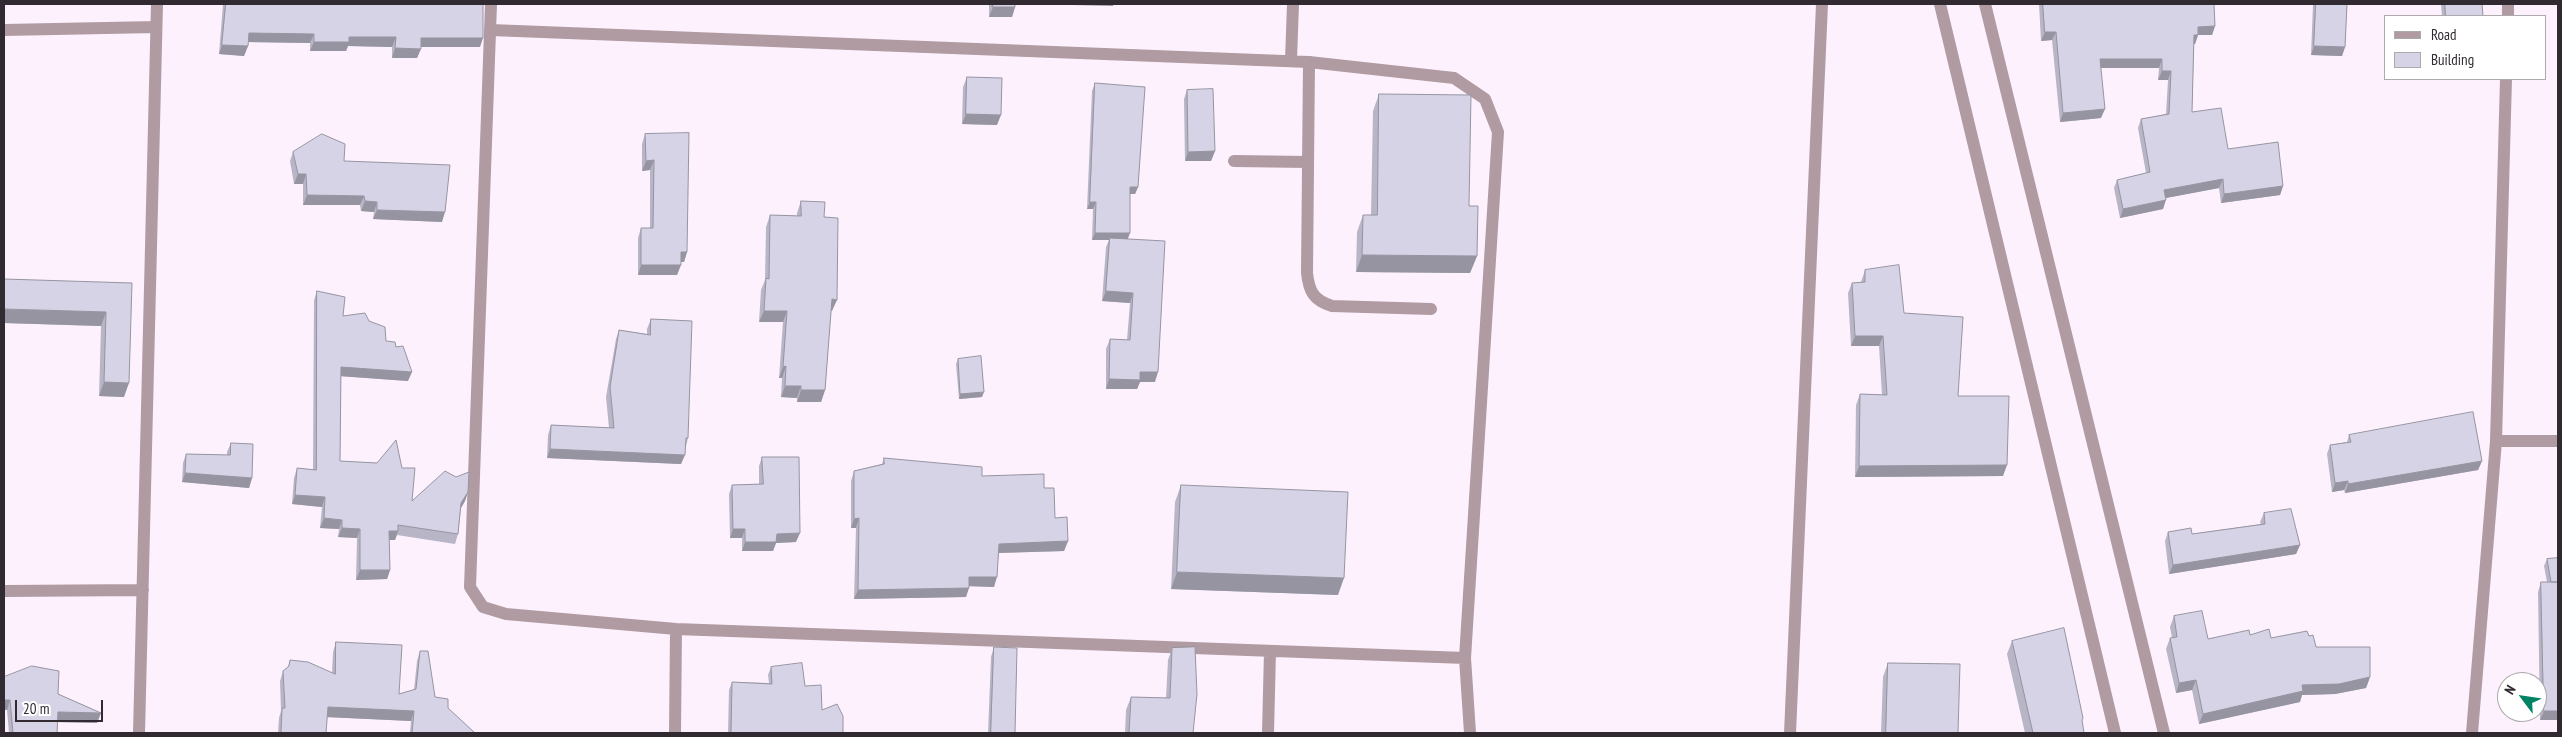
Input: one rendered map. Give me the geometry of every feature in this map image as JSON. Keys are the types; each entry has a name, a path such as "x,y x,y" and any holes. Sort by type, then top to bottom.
{"street":[{"path":"139,733 157,4"},
{"path":"491,4 470,587 483,607 506,614 676,629 1465,658"},
{"path":"1291,60 1293,4"},
{"path":"1790,733 1822,4"},
{"path":"1940,4 2115,733"},
{"path":"1985,4 2164,733"},
{"path":"4,30 156,26"},
{"path":"491,30 1291,60 1454,78 1485,99 1498,132 1465,658 1470,733"},
{"path":"1309,62 1307,273 1311,293 1319,302 1332,306 1431,309"},
{"path":"2472,733 2496,441 2506,80"},
{"path":"1234,161 1308,162"},
{"path":"2496,441 2558,441"},
{"path":"4,592 143,590"},
{"path":"675,733 676,629"},
{"path":"1268,733 1270,651"}],"building":[{"path":"226,4 483,4 483,38 421,38 421,49 395,48 396,37 349,37 349,42 314,42 314,34 249,33 248,46 222,45"},
{"path":"993,4 1015,4 1015,7 993,7"},
{"path":"2043,4 2214,4 2215,26 2198,27 2198,35 2194,35 2192,112 2221,108 2228,149 2278,142 2283,186 2224,194 2223,179 2164,190 2166,200 2123,209 2117,180 2150,172 2141,119 2169,114 2171,71 2162,71 2162,59 2100,59 2105,109 2063,113 2056,32 2045,32"},
{"path":"2316,4 2347,4 2345,47 2314,46"},
{"path":"2445,4 2482,4 2483,15 2446,15"},
{"path":"967,77 1002,78 1001,115 966,114"},
{"path":"1095,83 1145,87 1138,187 1130,187 1130,233 1095,233 1096,202 1090,202"},
{"path":"1213,89 1215,151 1188,152 1187,90"},
{"path":"1379,94 1471,95 1469,206 1478,206 1477,256 1362,255 1363,215 1377,215"},
{"path":"689,133 687,252 681,252 681,265 641,265 641,228 653,228 654,160 646,161 645,134"},
{"path":"322,134 345,144 344,161 450,165 445,212 377,210 377,202 365,201 364,196 307,195 306,174 298,174 293,152"},
{"path":"801,201 825,202 824,217 838,218 837,300 832,299 825,390 801,390 801,386 785,386 786,366 783,367 787,311 764,311 766,278 769,279 770,215 801,216"},
{"path":"1110,238 1165,241 1158,372 1140,372 1140,380 1109,379 1110,339 1130,340 1133,293 1106,291"},
{"path":"1899,265 1904,313 1963,317 1958,396 2009,396 2007,465 1859,466 1860,394 1887,395 1883,336 1855,336 1852,283 1865,282 1865,270"},
{"path":"4,279 132,283 129,383 104,382 106,312 4,309"},
{"path":"317,291 345,297 343,316 365,313 369,321 385,327 386,341 395,342 396,347 403,346 412,372 341,367 340,461 377,463 396,440 402,468 415,468 412,501 445,471 456,477 469,472 468,492 461,503 458,534 398,525 398,531 389,531 390,570 360,570 360,529 342,528 342,520 324,518 325,497 295,495 297,468 316,470"},
{"path":"651,319 692,321 688,438 686,438 685,455 550,449 551,425 614,428 610,387 619,330 650,335"},
{"path":"981,356 984,392 960,394 958,359"},
{"path":"2473,412 2482,461 2348,484 2348,481 2335,483 2330,445 2351,442 2349,435"},
{"path":"231,443 253,444 252,478 185,473 186,454 230,455"},
{"path":"762,457 799,457 800,533 777,534 776,542 745,542 745,529 733,529 732,485 763,484"},
{"path":"884,458 982,467 982,476 1044,474 1044,488 1054,488 1055,518 1067,517 1068,541 999,544 997,577 969,577 969,588 858,590 859,518 854,519 854,471 884,464"},
{"path":"1181,485 1348,492 1344,578 1177,572"},
{"path":"2291,509 2300,545 2173,565 2168,532 2191,528 2192,534 2265,524 2264,513"},
{"path":"2558,558 2558,582 2551,582 2547,559"},
{"path":"2541,582 2558,582 2558,711 2547,711 2547,672 2543,672"},
{"path":"2202,611 2208,639 2249,630 2250,635 2269,629 2271,638 2307,631 2309,636 2313,635 2316,647 2370,647 2370,677 2339,684 2302,685 2303,691 2203,714 2196,680 2179,683 2170,638 2177,637 2174,616"},
{"path":"2064,628 2083,718 2084,733 2033,733 2012,641"},
{"path":"336,642 402,645 399,694 416,689 420,651 428,651 435,697 448,699 448,708 475,733 412,733 414,711 328,707 326,733 281,733 282,708 285,708 283,671 289,666 290,660 308,662 335,674"},
{"path":"994,647 1017,648 1015,733 991,733"},
{"path":"1195,647 1197,694 1193,733 1129,733 1131,697 1170,698 1172,648"},
{"path":"802,663 805,686 821,685 822,710 837,704 843,716 843,733 731,733 732,682 772,684 771,667"},
{"path":"1888,663 1960,664 1958,733 1886,733"},
{"path":"32,666 59,671 58,694 101,713 58,712 57,733 13,733 10,700 4,700 4,677"}]}
